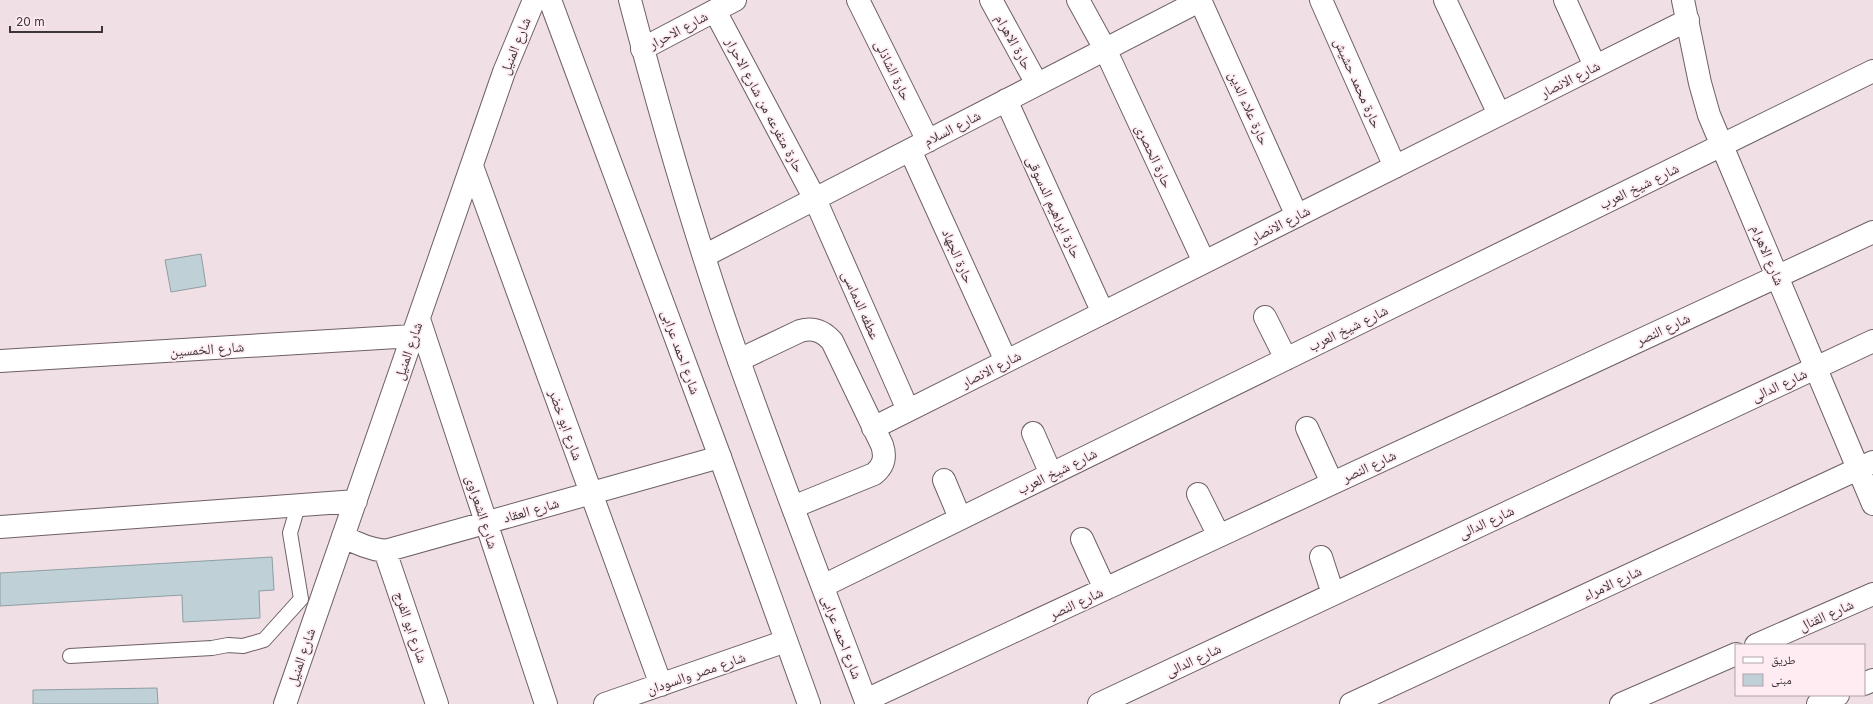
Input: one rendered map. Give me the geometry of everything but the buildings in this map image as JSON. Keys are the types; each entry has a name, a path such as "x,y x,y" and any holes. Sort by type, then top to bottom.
{"street":[{"name":"شارع المنيل","path":"285,704 504,72 534,0"},
{"name":"شارع احمد عرابى","path":"550,0 720,457 809,704"},
{"name":"شارع احمد عرابى","path":"630,0 642,49 704,256 739,360 866,702"},
{"name":"شارع الاحرار","path":"642,49 735,0"},
{"name":"حارة الشاذلى","path":"858,0 919,145"},
{"name":"حارة الاهرام","path":"991,0 1037,84"},
{"name":"حارة الحصرى","path":"1078,0 1105,49 1204,262"},
{"name":"شارع السلام","path":"704,256 1200,0"},
{"name":"حارة علاء الدين","path":"1200,0 1297,216"},
{"name":"حارة محمد حشيش","path":"1321,0 1395,167"},
{"path":"1445,0 1499,114"},
{"path":"1564,0 1595,66"},
{"name":"شارع الانصار","path":"873,428 1595,66 1687,6"},
{"name":"شارع الاهرام","path":"1687,6 1700,84 1709,115 1816,367 1866,465 1873,504"},
{"name":"حارة متفرعه من شارع الاحرار","path":"715,10 814,199"},
{"name":"شارع شيخ العرب","path":"823,586 1873,71"},
{"name":"حارة ابراهيم الدسوقى","path":"1006,100 1103,313"},
{"name":"حارة الجهاد","path":"919,145 1006,361"},
{"name":"شارع ابو خضر","path":"472,166 661,685"},
{"name":"عطفه الدماسى","path":"814,199 908,410"},
{"name":"شارع النصر","path":"866,702 1105,589 1873,232"},
{"path":"1265,317 1286,359"},
{"name":"شارع الخمسين","path":"0,361 416,328"},
{"name":"شارع الشعراوى","path":"416,328 486,523 546,704"},
{"path":"739,360 800,331 807,329 821,331 832,341 884,452 882,465 874,474 793,507"},
{"name":"شارع الدالى","path":"1099,704 1873,341"},
{"path":"1307,428 1332,484"},
{"path":"1033,433 1051,474"},
{"name":"شارع العقاد","path":"343,536 356,544 370,549 385,551 720,457"},
{"name":"شارع الامراء","path":"1351,704 1866,465"},
{"path":"944,480 960,518"},
{"path":"1198,494 1219,536"},
{"path":"0,527 356,501"},
{"path":"1082,539 1105,589"},
{"name":"شارع ابو الفرج","path":"385,551 437,704"},
{"path":"1321,557 1333,594"},
{"name":"شارع القنال","path":"1758,644 1873,594"},
{"name":"شارع مصر والسودان","path":"605,704 786,641"},
{"path":"1621,704 1735,654"},
{"path":"1818,704 1836,696"}],"lane":[{"path":"70,656 212,648 228,645 243,646 264,640 301,599 290,533 298,506"}]}
